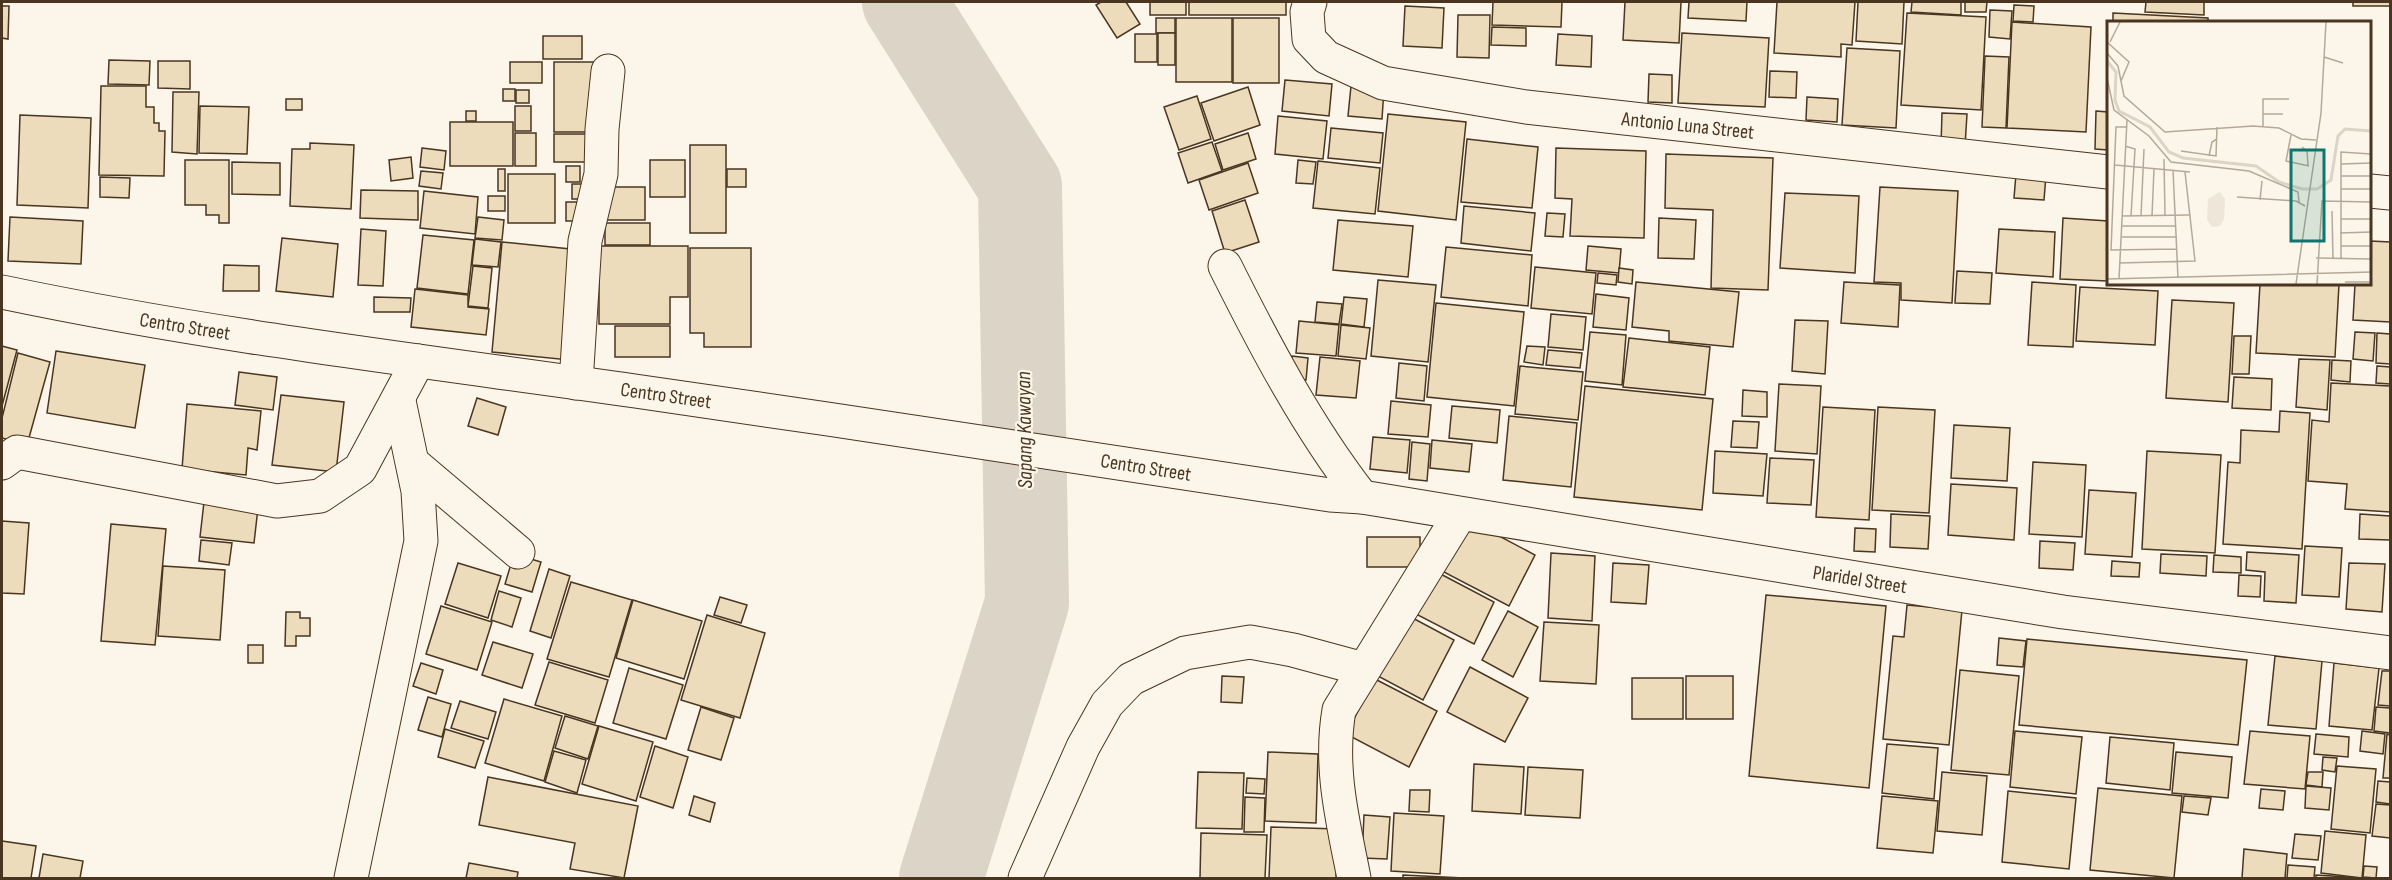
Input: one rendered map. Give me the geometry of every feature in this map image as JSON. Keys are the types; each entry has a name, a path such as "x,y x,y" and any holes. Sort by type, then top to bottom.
{"street":[{"name":"Antonio Luna Street","path":"1309,7 1309,39 1326,57 1383,83 1526,107 2107,172"},
{"path":"576,383 585,241 601,174 602,129 608,71"},
{"path":"2371,192 2391,193"},
{"path":"1225,266 1267,350 1326,450 1346,496"},
{"name":"Centro Street","path":"2,292 102,313 418,361 789,412 1346,496"},
{"path":"2,463 17,452 277,501 320,496 360,469 399,401 418,361"},
{"path":"351,879 421,541 418,491 399,401"},
{"path":"413,464 518,552"},
{"name":"Plaridel Street","path":"1346,496 2062,612 2391,653"},
{"path":"1354,879 1337,792 1334,740 1340,710 1460,514"},
{"path":"1025,879 1083,747 1107,704 1131,679 1185,653 1250,642 1293,650 1363,669"}],"building":[{"path":"1101,2 1126,2 1140,24 1117,38 1096,5"},
{"path":"1150,2 1186,2 1186,15 1150,15"},
{"path":"1189,2 1286,2 1286,15 1189,15"},
{"path":"1493,2 1562,2 1561,27 1492,25"},
{"path":"1625,2 1681,2 1679,43 1623,40"},
{"path":"1689,2 1747,2 1746,21 1688,18"},
{"path":"1777,2 1855,2 1852,45 1841,44 1841,57 1774,53"},
{"path":"1858,2 1904,2 1902,44 1856,41"},
{"path":"1912,2 1961,2 1961,15 1911,12"},
{"path":"1965,2 1987,2 1986,12 1965,12"},
{"path":"2146,2 2204,2 2204,15 2145,12"},
{"path":"2353,2 2390,2 2390,6 2353,6"},
{"path":"2014,5 2034,6 2033,22 2013,21"},
{"path":"2,6 9,6 8,39 2,38"},
{"path":"1405,6 1444,8 1442,48 1403,46"},
{"path":"1990,10 2012,11 2010,39 1989,37"},
{"path":"1907,13 1986,17 1981,110 1901,105"},
{"path":"2113,13 2208,18 2208,21 2113,21"},
{"path":"1458,15 1490,15 1489,58 1457,57"},
{"path":"1156,18 1175,18 1175,33 1156,33"},
{"path":"1176,18 1232,18 1232,82 1176,82"},
{"path":"1233,18 1279,18 1279,83 1233,83"},
{"path":"2012,22 2091,27 2086,132 2007,128"},
{"path":"1492,27 1526,28 1526,46 1491,45"},
{"path":"1158,33 1175,33 1175,65 1158,65"},
{"path":"1682,33 1769,38 1765,107 1678,103"},
{"path":"1135,34 1157,34 1157,62 1135,62"},
{"path":"1558,34 1592,36 1591,67 1556,65"},
{"path":"543,36 582,36 582,59 543,59"},
{"path":"1847,48 1900,51 1896,128 1842,125"},
{"path":"1985,56 2009,57 2006,128 1982,127"},
{"path":"109,60 150,61 149,85 108,84"},
{"path":"158,61 190,61 190,89 158,88"},
{"path":"510,62 542,62 542,83 510,83"},
{"path":"554,62 599,62 599,132 554,132"},
{"path":"1770,71 1797,72 1796,98 1769,97"},
{"path":"1649,74 1672,75 1672,103 1648,102"},
{"path":"1285,80 1332,84 1329,116 1282,111"},
{"path":"101,86 146,86 146,107 154,107 154,123 159,123 159,131 165,131 164,176 99,175"},
{"path":"1351,86 1384,89 1382,119 1348,116"},
{"path":"1248,87 1260,125 1214,141 1201,103"},
{"path":"503,89 515,89 515,101 503,101"},
{"path":"516,90 529,90 529,103 516,103"},
{"path":"173,92 199,92 197,154 172,152"},
{"path":"1197,96 1211,139 1179,150 1164,107"},
{"path":"1807,97 1838,99 1837,122 1806,120"},
{"path":"286,99 302,99 302,110 286,110"},
{"path":"200,106 249,107 247,154 199,153"},
{"path":"515,106 531,106 531,131 515,131"},
{"path":"466,111 476,111 476,121 466,121"},
{"path":"2096,111 2107,112 2107,150 2095,149"},
{"path":"1942,113 1967,114 1965,146 1941,145"},
{"path":"1388,114 1466,122 1456,220 1378,211"},
{"path":"20,115 91,118 88,208 17,205"},
{"path":"1278,116 1327,121 1323,159 1275,154"},
{"path":"450,122 513,122 513,166 450,166"},
{"path":"1331,128 1383,133 1380,163 1328,158"},
{"path":"515,133 536,133 536,166 515,166"},
{"path":"1248,133 1256,159 1223,170 1215,144"},
{"path":"554,134 586,134 586,162 554,162"},
{"path":"1467,139 1538,147 1532,208 1461,202"},
{"path":"1212,142 1222,171 1188,183 1178,153"},
{"path":"310,143 354,145 351,209 290,206 292,149 310,149"},
{"path":"690,145 726,145 726,233 690,233"},
{"path":"422,148 446,151 444,170 420,167"},
{"path":"1556,148 1646,151 1644,238 1570,236 1572,199 1555,198"},
{"path":"1666,154 1773,158 1768,290 1711,288 1713,210 1665,208"},
{"path":"411,157 413,178 391,181 389,160"},
{"path":"185,160 229,160 229,223 219,223 219,215 206,215 206,205 185,205"},
{"path":"650,160 685,160 685,197 650,197"},
{"path":"1298,160 1316,162 1313,184 1296,183"},
{"path":"1318,161 1380,168 1375,214 1313,208"},
{"path":"232,162 280,163 280,195 232,194"},
{"path":"1248,163 1258,193 1209,210 1199,180"},
{"path":"566,166 580,166 580,182 566,182"},
{"path":"498,169 505,169 505,191 498,191"},
{"path":"727,169 746,169 746,187 727,187"},
{"path":"421,171 443,173 441,189 419,186"},
{"path":"508,174 555,174 555,223 508,223"},
{"path":"2016,174 2046,175 2044,200 2014,198"},
{"path":"100,177 130,178 129,198 100,197"},
{"path":"572,184 582,184 582,199 572,199"},
{"path":"599,187 645,187 645,220 599,220"},
{"path":"1880,187 1958,191 1952,303 1901,300 1901,283 1874,282"},
{"path":"361,190 418,191 418,220 360,218"},
{"path":"424,191 478,197 475,234 420,228"},
{"path":"1785,193 1859,196 1855,273 1780,268"},
{"path":"488,196 505,196 505,211 488,211"},
{"path":"1245,200 1259,242 1225,253 1212,211"},
{"path":"566,202 580,202 580,221 566,221"},
{"path":"1464,206 1535,213 1531,251 1461,243"},
{"path":"1547,213 1565,214 1563,237 1545,236"},
{"path":"10,217 83,221 81,264 8,261"},
{"path":"478,217 504,220 502,240 475,238"},
{"path":"1659,218 1696,220 1694,259 1658,258"},
{"path":"2063,218 2107,221 2107,281 2060,279"},
{"path":"1338,220 1413,226 1408,277 1333,270"},
{"path":"605,223 650,223 650,245 605,245"},
{"path":"361,229 386,231 383,286 358,285"},
{"path":"1999,229 2055,232 2053,277 1996,273"},
{"path":"423,235 474,240 468,294 417,288"},
{"path":"282,238 338,244 333,297 276,291"},
{"path":"475,239 501,242 498,267 472,265"},
{"path":"2371,241 2390,242 2390,322 2353,320 2355,285 2371,285"},
{"path":"502,242 580,250 569,360 492,352"},
{"path":"599,246 688,246 688,297 670,297 670,324 599,324"},
{"path":"1588,246 1621,249 1619,273 1586,270"},
{"path":"1446,247 1532,255 1528,306 1441,297"},
{"path":"690,248 751,248 751,347 704,347 704,333 690,333"},
{"path":"224,265 259,266 259,291 223,291"},
{"path":"473,266 492,268 488,308 468,306"},
{"path":"1535,267 1596,273 1592,314 1531,308"},
{"path":"1619,268 1633,270 1632,284 1618,282"},
{"path":"1957,271 1992,273 1990,304 1955,303"},
{"path":"1598,273 1617,275 1616,285 1597,283"},
{"path":"1378,280 1436,285 1428,362 1371,356"},
{"path":"1636,282 1739,292 1733,347 1669,341 1669,331 1632,327"},
{"path":"1844,282 1900,285 1898,327 1841,323"},
{"path":"2032,282 2076,285 2073,347 2028,345"},
{"path":"2260,285 2339,285 2335,357 2256,353"},
{"path":"2080,287 2158,291 2155,345 2076,341"},
{"path":"415,289 468,295 468,307 489,309 486,335 411,327"},
{"path":"1596,294 1629,298 1626,330 1593,327"},
{"path":"374,297 411,298 410,312 374,312"},
{"path":"1344,297 1367,299 1364,327 1341,324"},
{"path":"2172,300 2234,303 2228,402 2166,398"},
{"path":"1317,302 1342,304 1339,324 1315,322"},
{"path":"1436,303 1524,312 1514,406 1427,397"},
{"path":"1551,314 1586,317 1583,350 1548,347"},
{"path":"1795,320 1828,321 1825,374 1792,371"},
{"path":"1299,321 1339,325 1336,356 1296,353"},
{"path":"1341,325 1370,328 1366,359 1338,356"},
{"path":"615,326 670,326 670,357 615,357"},
{"path":"1590,332 1626,335 1622,385 1585,381"},
{"path":"2355,332 2375,333 2373,361 2353,359"},
{"path":"2377,333 2390,334 2390,364 2376,363"},
{"path":"2234,336 2251,336 2249,374 2232,374"},
{"path":"1629,338 1710,347 1705,395 1623,387"},
{"path":"2,346 17,350 2,406"},
{"path":"1527,346 1545,347 1543,365 1524,362"},
{"path":"1548,350 1582,353 1580,368 1546,365"},
{"path":"56,351 145,365 135,428 47,413"},
{"path":"18,353 50,362 27,445 2,438 2,418"},
{"path":"1292,356 1308,358 1306,380 1290,378"},
{"path":"1320,357 1360,361 1356,398 1316,395"},
{"path":"2299,359 2330,360 2327,410 2296,407"},
{"path":"2332,360 2351,361 2350,382 2331,380"},
{"path":"1399,363 1427,366 1424,401 1396,398"},
{"path":"1520,366 1583,372 1578,420 1515,414"},
{"path":"2377,366 2390,367 2390,384 2376,383"},
{"path":"239,372 277,377 273,410 235,405"},
{"path":"2234,377 2272,379 2271,410 2232,408"},
{"path":"2331,383 2390,386 2390,512 2345,509 2347,484 2308,481 2312,420 2329,422"},
{"path":"1779,384 1821,386 1817,454 1775,451"},
{"path":"1585,386 1713,399 1702,510 1574,497"},
{"path":"1743,390 1767,392 1767,417 1742,416"},
{"path":"281,395 344,402 336,472 272,465"},
{"path":"477,398 506,407 498,435 468,426"},
{"path":"1391,401 1431,405 1428,437 1388,434"},
{"path":"187,404 261,411 257,450 248,448 246,475 182,469"},
{"path":"1452,406 1500,410 1497,443 1449,438"},
{"path":"1823,407 1875,410 1869,520 1816,517"},
{"path":"1878,407 1935,410 1929,513 1872,510"},
{"path":"2280,411 2310,413 2302,549 2223,544 2228,462 2240,463 2241,430 2279,432"},
{"path":"1509,416 1577,423 1571,487 1503,480"},
{"path":"1733,421 1759,422 1757,448 1731,447"},
{"path":"1954,425 2010,428 2007,481 1951,478"},
{"path":"1373,437 1410,440 1407,473 1370,469"},
{"path":"1432,440 1472,444 1469,472 1430,468"},
{"path":"1412,442 1430,444 1427,481 1409,479"},
{"path":"1715,451 1767,454 1763,496 1713,493"},
{"path":"2147,451 2221,455 2215,553 2142,549"},
{"path":"1770,458 1814,460 1811,505 1767,503"},
{"path":"2033,462 2086,465 2082,537 2029,534"},
{"path":"1951,484 2017,488 2014,540 1948,535"},
{"path":"2089,490 2136,493 2132,557 2085,554"},
{"path":"204,502 258,508 254,543 200,537"},
{"path":"1891,514 1930,516 1928,549 1890,547"},
{"path":"2360,514 2390,516 2390,540 2359,539"},
{"path":"1467,519 1535,555 1509,606 1440,570"},
{"path":"2,521 29,523 24,594 2,593"},
{"path":"111,524 166,529 155,645 101,641"},
{"path":"1855,528 1876,529 1875,552 1854,551"},
{"path":"1367,537 1420,537 1420,567 1367,567"},
{"path":"201,540 232,543 229,565 199,561"},
{"path":"2040,541 2075,543 2073,570 2039,568"},
{"path":"2305,546 2342,548 2339,597 2302,595"},
{"path":"2247,552 2299,555 2296,603 2264,601 2265,572 2246,570"},
{"path":"1551,553 1595,556 1592,621 1548,618"},
{"path":"514,554 541,562 532,592 505,584"},
{"path":"2161,554 2207,556 2206,576 2160,573"},
{"path":"2214,555 2241,557 2241,573 2213,572"},
{"path":"2112,561 2140,563 2139,577 2111,576"},
{"path":"458,563 501,576 488,618 445,604"},
{"path":"1613,563 1649,565 1646,604 1611,602"},
{"path":"2349,563 2385,564 2382,612 2346,609"},
{"path":"163,566 225,570 220,640 158,636"},
{"path":"549,569 570,576 551,638 530,631"},
{"path":"1433,570 1494,602 1474,644 1412,612"},
{"path":"2239,575 2261,576 2260,597 2238,596"},
{"path":"571,582 632,600 609,677 547,659"},
{"path":"499,591 521,598 512,627 491,620"},
{"path":"1766,595 1886,606 1869,788 1749,776"},
{"path":"720,597 747,605 741,623 714,615"},
{"path":"633,600 702,621 684,679 616,658"},
{"path":"1907,605 1962,610 1949,745 1883,739 1893,636 1904,637"},
{"path":"441,606 492,622 477,670 426,654"},
{"path":"1508,611 1538,627 1513,677 1482,660"},
{"path":"286,612 300,612 300,618 310,618 310,636 296,636 296,646 285,646"},
{"path":"707,615 765,633 740,718 681,700"},
{"path":"1407,615 1454,640 1423,700 1376,675"},
{"path":"1544,622 1599,625 1596,684 1540,681"},
{"path":"1999,638 2026,641 2023,667 1997,665"},
{"path":"2027,639 2247,660 2238,745 2019,725"},
{"path":"493,642 533,654 522,688 482,675"},
{"path":"248,645 263,645 263,663 248,663"},
{"path":"2275,656 2322,661 2316,729 2268,725"},
{"path":"549,662 608,680 595,723 535,705"},
{"path":"421,663 443,670 436,694 413,686"},
{"path":"2334,663 2379,668 2372,730 2329,726"},
{"path":"1470,667 1528,698 1505,742 1447,712"},
{"path":"629,668 683,685 666,739 613,723"},
{"path":"1960,670 2019,676 2009,775 1951,770"},
{"path":"2382,671 2390,671 2390,706 2378,705"},
{"path":"1222,676 1244,677 1242,703 1221,702"},
{"path":"1686,676 1733,676 1733,719 1686,719"},
{"path":"1632,678 1683,678 1683,719 1632,719"},
{"path":"1375,679 1437,711 1409,767 1346,734"},
{"path":"428,697 451,704 442,737 418,730"},
{"path":"504,699 562,716 544,781 485,763"},
{"path":"460,701 496,712 488,739 451,728"},
{"path":"701,707 734,718 721,760 688,750"},
{"path":"2376,707 2390,708 2390,733 2374,731"},
{"path":"565,716 598,726 588,759 555,748"},
{"path":"599,726 653,742 636,801 582,784"},
{"path":"445,729 484,741 475,768 438,757"},
{"path":"2015,731 2082,737 2076,794 2010,787"},
{"path":"2250,731 2310,736 2305,789 2244,784"},
{"path":"2362,731 2385,734 2383,754 2360,751"},
{"path":"2316,734 2349,737 2348,757 2314,754"},
{"path":"2387,734 2390,735 2390,778 2383,778"},
{"path":"2110,737 2174,743 2170,790 2106,783"},
{"path":"1887,744 1938,748 1934,799 1882,793"},
{"path":"655,746 688,757 673,808 640,797"},
{"path":"554,751 586,760 577,793 545,782"},
{"path":"1268,752 1318,754 1316,823 1265,821"},
{"path":"2176,752 2232,757 2228,798 2172,793"},
{"path":"2323,757 2337,758 2335,772 2322,770"},
{"path":"1474,764 1524,767 1521,814 1472,811"},
{"path":"2337,766 2376,769 2370,833 2331,829"},
{"path":"1528,767 1583,770 1580,818 1525,815"},
{"path":"1198,772 1244,773 1242,829 1196,828"},
{"path":"1942,772 1987,776 1982,835 1937,831"},
{"path":"2308,772 2323,772 2322,787 2306,785"},
{"path":"488,777 638,806 624,878 570,869 575,843 479,825"},
{"path":"1247,778 1265,779 1264,794 1246,793"},
{"path":"2378,781 2390,782 2390,804 2376,802"},
{"path":"2306,786 2331,788 2329,810 2305,808"},
{"path":"2098,788 2182,796 2174,878 2090,870"},
{"path":"2261,789 2285,791 2283,810 2259,808"},
{"path":"1410,790 1430,790 1429,812 1409,811"},
{"path":"2008,791 2076,798 2069,869 2002,862"},
{"path":"694,796 715,803 710,822 689,815"},
{"path":"1882,796 1938,801 1933,853 1877,848"},
{"path":"2184,796 2211,798 2208,815 2182,812"},
{"path":"1245,797 1265,798 1264,832 1244,832"},
{"path":"2376,804 2390,805 2390,838 2372,836"},
{"path":"1394,813 1444,816 1440,874 1391,871"},
{"path":"1364,815 1390,817 1387,859 1362,858"},
{"path":"1271,827 1338,829 1336,878 1269,878"},
{"path":"2325,831 2366,835 2362,878 2321,873"},
{"path":"1201,833 1267,835 1265,878 1200,878"},
{"path":"2295,834 2321,836 2318,860 2292,858"},
{"path":"2,841 36,846 31,878 2,878"},
{"path":"2244,849 2287,854 2285,878 2242,878"},
{"path":"43,854 83,861 80,878 39,878"},
{"path":"469,863 518,872 517,878 466,878"},
{"path":"2288,865 2315,867 2314,878 2287,878"},
{"path":"2364,866 2377,867 2376,878 2363,877"},
{"path":"1403,875 1464,878 1403,878"},
{"path":"2316,875 2347,877 2347,878 2316,878"}],"waterway":[{"name":"Sapang Kawayan","path":"904,2 1020,186 1027,603 941,878"}]}
